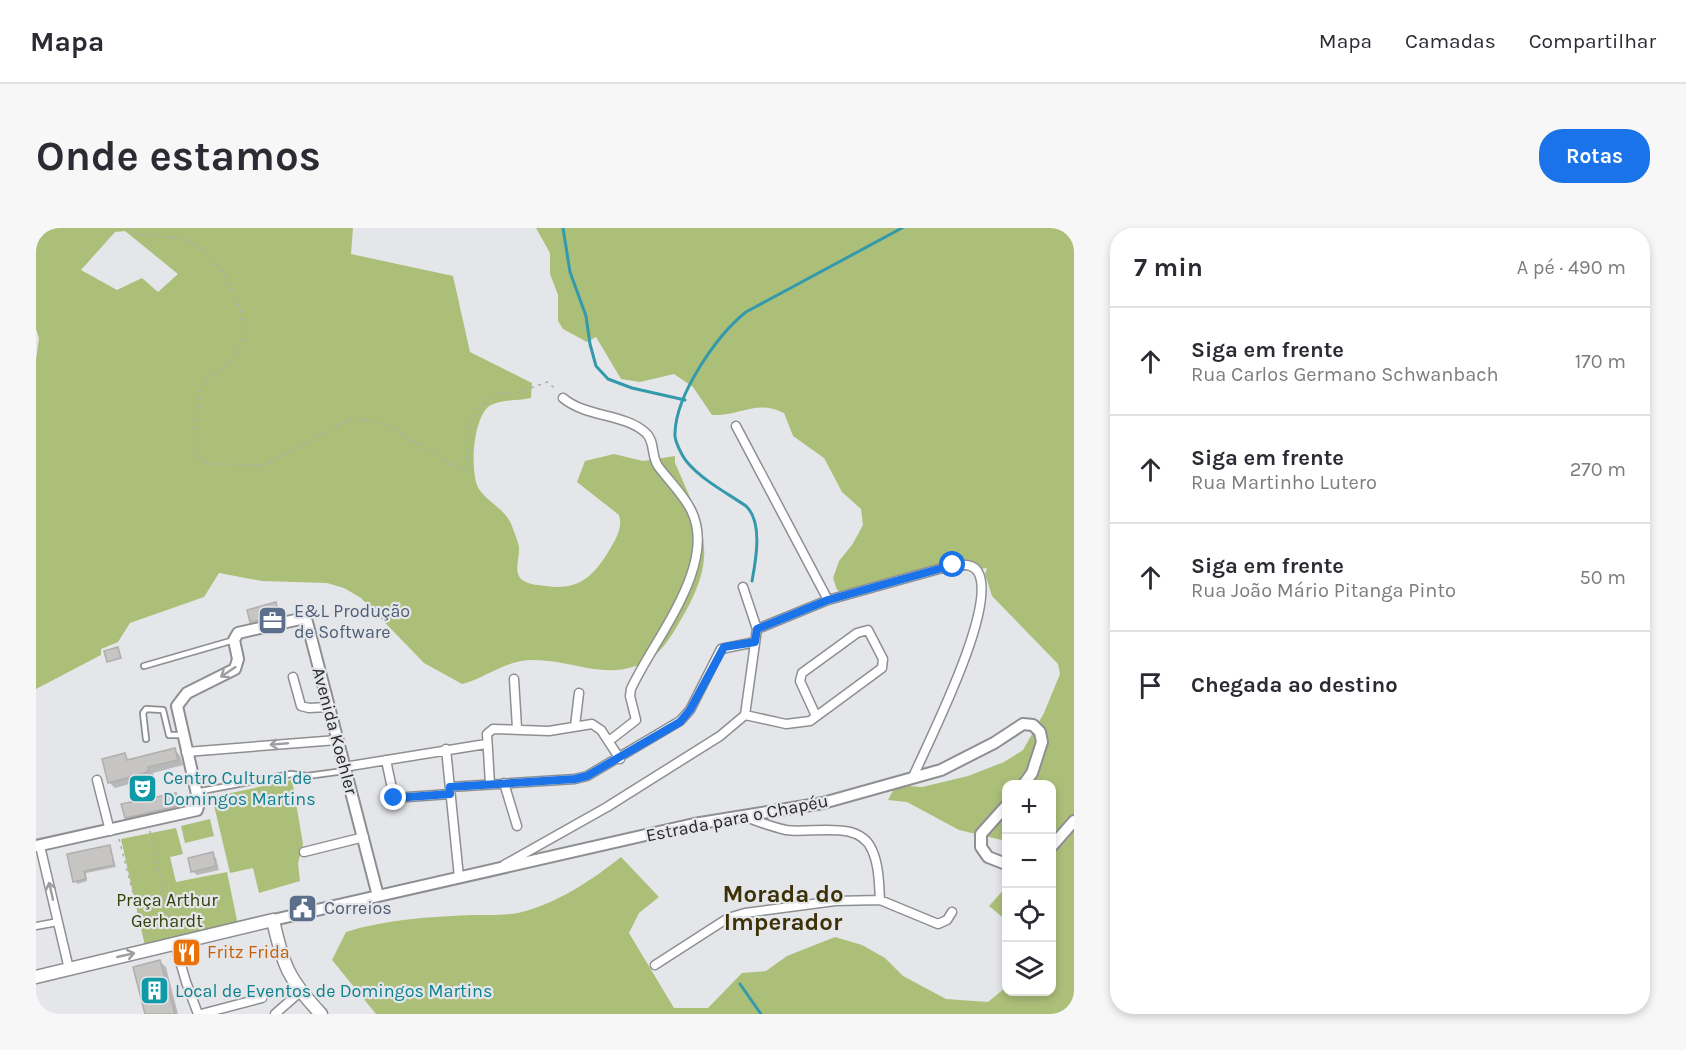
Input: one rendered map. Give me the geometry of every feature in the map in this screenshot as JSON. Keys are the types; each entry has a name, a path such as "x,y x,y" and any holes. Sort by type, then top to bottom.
{"main road":[{"path":"36,977 273,920 286,969 300,992 321,1014"}],"street":[{"path":"563,398 584,412 644,431 652,442 657,463 687,502 695,522 696,565 631,689 630,696 636,720 609,741"},
{"path":"736,426 828,600"},
{"path":"757,629 828,600 953,565 969,565 979,573 982,595 980,614 958,676 913,777"},
{"path":"504,866 607,807 720,735 745,715 757,629 743,587"},
{"name":"Avenida Koehler","path":"234,640 238,633 251,629 297,618 307,622 378,897"},
{"path":"745,715 775,723 798,724 816,716 882,668 883,659 868,630 857,633 802,673 800,681 816,716"},
{"path":"69,969 38,846 194,812 199,807 177,706 187,693 235,669 238,659 234,640"},
{"path":"386,760 394,798 490,784 580,778 620,759 686,716 722,649 755,642"},
{"path":"293,677 301,706 328,707"},
{"path":"514,680 516,728"},
{"path":"575,726 579,693"},
{"path":"490,784 486,744 487,734 493,729 549,730 595,724 620,759"},
{"name":"Estrada para o Chapéu","path":"273,920 694,824 746,818 822,803 941,770 967,758 1023,724 1033,725 1040,732 1042,742 1032,773 1027,780"},
{"path":"186,752 337,740"},
{"path":"344,769 446,749 486,744"},
{"path":"446,749 459,877"},
{"path":"98,780 113,830"},
{"path":"504,783 517,826"},
{"path":"1002,810 981,834 981,848 988,857 1002,862"},
{"path":"746,818 786,830 844,831 864,838 872,848 877,863 880,900"},
{"path":"1056,841 1074,821"},
{"path":"304,852 364,837"},
{"path":"655,965 736,915 835,901 880,900 938,924 946,920 952,912"},
{"path":"36,926 58,922"},
{"path":"175,944 186,982 200,1014 262,998"},
{"path":"275,1014 300,992"}],"lane":[{"path":"144,666 234,640"},
{"path":"146,739 143,713 146,709 161,708 169,735 182,735"},
{"path":"196,792 291,774 307,776 344,769"}],"path":[{"path":"130,228 135,234 185,240 209,254 228,280 243,319 244,338 221,373 207,378 199,393 195,448 199,457 208,464 265,465 347,421 364,419 389,426 463,471 469,467 467,429 481,406 498,393 520,392 547,382 554,386 563,398"},
{"path":"148,822 175,944"},
{"path":"113,830 148,950"}],"green space":[{"path":"36,228 353,228 351,254 453,276 470,352 532,383 531,398 496,403 485,411 480,420 474,444 476,481 479,489 506,515 512,526 519,547 517,570 520,578 535,585 568,586 584,580 598,567 617,537 620,524 619,515 577,482 585,461 614,454 643,461 675,456 675,463 701,528 704,546 699,582 690,603 667,642 645,662 629,668 602,670 548,661 521,661 462,684 424,663 361,598 344,588 327,583 262,581 219,573 204,597 130,623 118,642 101,649 101,655 36,689 36,360 39,338 36,329","holes":["125,231 178,274 158,292 142,278 117,290 81,270 115,232"]},
{"path":"536,228 1074,228 1074,1014 376,1014 332,960 346,932 408,919 503,915 522,912 536,908 574,889 621,857 659,897 639,913 629,933 674,1008 708,1008 742,973 766,971 787,956 835,937 862,945 885,958 903,976 946,999 988,1002 1002,990 1002,996 1056,996 1056,780 1002,780 1002,840 959,830 907,802 888,800 896,785 922,787 968,776 1004,762 1023,750 1044,713 1060,674 1058,664 992,596 985,574 987,568 933,575 855,597 837,590 833,578 839,561 852,545 863,525 861,509 842,492 824,458 793,436 784,413 774,409 757,408 712,415 693,387 674,374 640,382 621,379 596,337 587,342 563,329 558,321 558,295 550,274 550,253"},
{"path":"292,780 303,844 298,863 300,881 259,893 253,868 230,873 212,797"},
{"path":"210,819 214,836 185,843 181,826"},
{"name":"Praça Arthur Gerhardt","path":"176,828 183,854 170,857 176,882 227,872 238,925 145,946 121,839"},
{"path":"1002,891 1002,917 989,906"}],"building":[{"path":"276,602 279,616 250,622 247,610"},
{"path":"118,647 121,658 107,662 104,651"},
{"path":"175,748 178,760 148,767 149,771 142,774 108,783 102,759 125,753 127,760"},
{"path":"176,793 179,806 125,818 121,804"},
{"path":"110,845 114,865 84,871 86,879 73,882 67,854"},
{"path":"213,852 216,866 191,872 188,858"},
{"name":"Local de Eventos de Domingos Martins","path":"160,960 175,1014 145,1014 133,967"}],"waterway":[{"path":"563,228 570,272 586,316 596,366 608,379 632,388 685,400"},
{"path":"752,581 757,542 755,522 746,506 700,475 683,456 675,436 682,401 711,350 746,312 902,228"},
{"path":"740,984 761,1014"}],"place":[{"name":"E&L Produção de Software","path":"273,621"},
{"name":"Centro Cultural de Domingos Martins","path":"142,788"},
{"name":"Correios","path":"303,908"},
{"name":"Fritz Frida","path":"186,952"},
{"name":"Local de Eventos de Domingos Martins","path":"154,991"}],"district":[{"name":"Morada do Imperador","path":"783,908"}],"route":[{"path":"394,798 450,794 450,787 575,779 587,776 620,759 680,722 690,710 719,652 724,647 755,642 757,629 828,600 953,565"}]}
